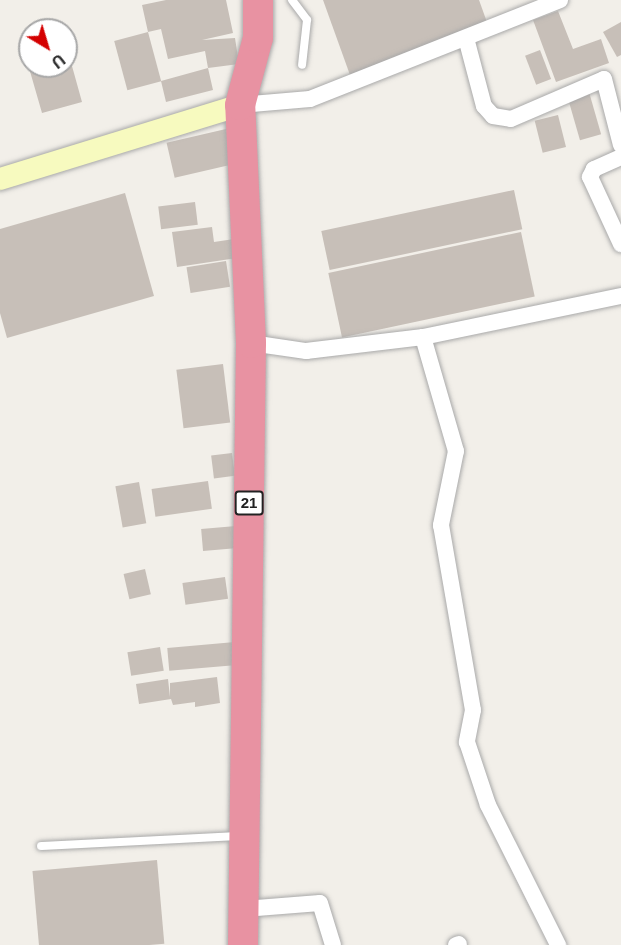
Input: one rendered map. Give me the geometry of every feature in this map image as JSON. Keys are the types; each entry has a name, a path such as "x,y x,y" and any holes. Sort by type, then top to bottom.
{"highway":[{"name":"21","path":"240,0 250,62"},
{"name":"21","path":"243,945 251,343 240,105 258,38 258,0"}],"main road":[{"path":"0,179 240,105"}],"street":[{"path":"240,105 310,99 560,0"},
{"path":"466,38 484,106 493,116 511,119 604,79 621,145"},
{"path":"621,157 594,169 590,177 621,244"},
{"path":"251,343 306,351 423,337 621,296"},
{"path":"423,337 456,451 441,525 473,710 467,742 488,805 558,945"},
{"path":"244,909 320,903 333,945"}],"lane":[{"path":"292,0 307,20 302,65"},
{"path":"41,846 245,836"}],"building":[{"path":"166,0 226,0 233,33 202,40 235,38 239,64 208,68 205,51 168,59 161,29 148,32 142,5"},
{"path":"323,0 479,0 488,25 350,75"},
{"path":"558,11 573,49 601,39 609,63 556,82 533,20"},
{"path":"621,22 621,55 617,57 603,32"},
{"path":"148,32 161,81 127,90 114,41"},
{"path":"540,50 551,79 536,85 525,56"},
{"path":"208,68 213,90 166,102 161,81"},
{"path":"32,78 75,78 82,102 42,113"},
{"path":"589,92 601,134 580,140 568,98"},
{"path":"558,115 566,147 543,153 535,121"},
{"path":"226,129 234,164 175,178 167,143"},
{"path":"514,190 522,229 330,270 321,231"},
{"path":"125,193 154,296 7,338 0,313 0,229"},
{"path":"195,202 198,225 161,229 158,207"},
{"path":"212,227 214,242 234,239 237,258 177,267 172,232"},
{"path":"521,232 535,297 342,338 328,273"},
{"path":"226,261 230,287 191,293 186,267"},
{"path":"223,364 230,423 184,428 176,370"},
{"path":"232,453 235,476 214,478 211,456"},
{"path":"208,481 212,509 155,517 152,489"},
{"path":"139,482 146,523 123,528 115,486"},
{"path":"236,526 238,548 203,551 201,529"},
{"path":"145,569 151,594 129,599 124,574"},
{"path":"225,577 228,599 185,605 182,583"},
{"path":"235,642 237,665 169,671 167,648"},
{"path":"160,647 164,671 131,676 127,652"},
{"path":"217,677 220,703 195,707 195,702 173,705 171,699 139,704 136,684 168,679 170,697 170,683"},
{"path":"157,860 164,944 39,945 32,871"}]}
